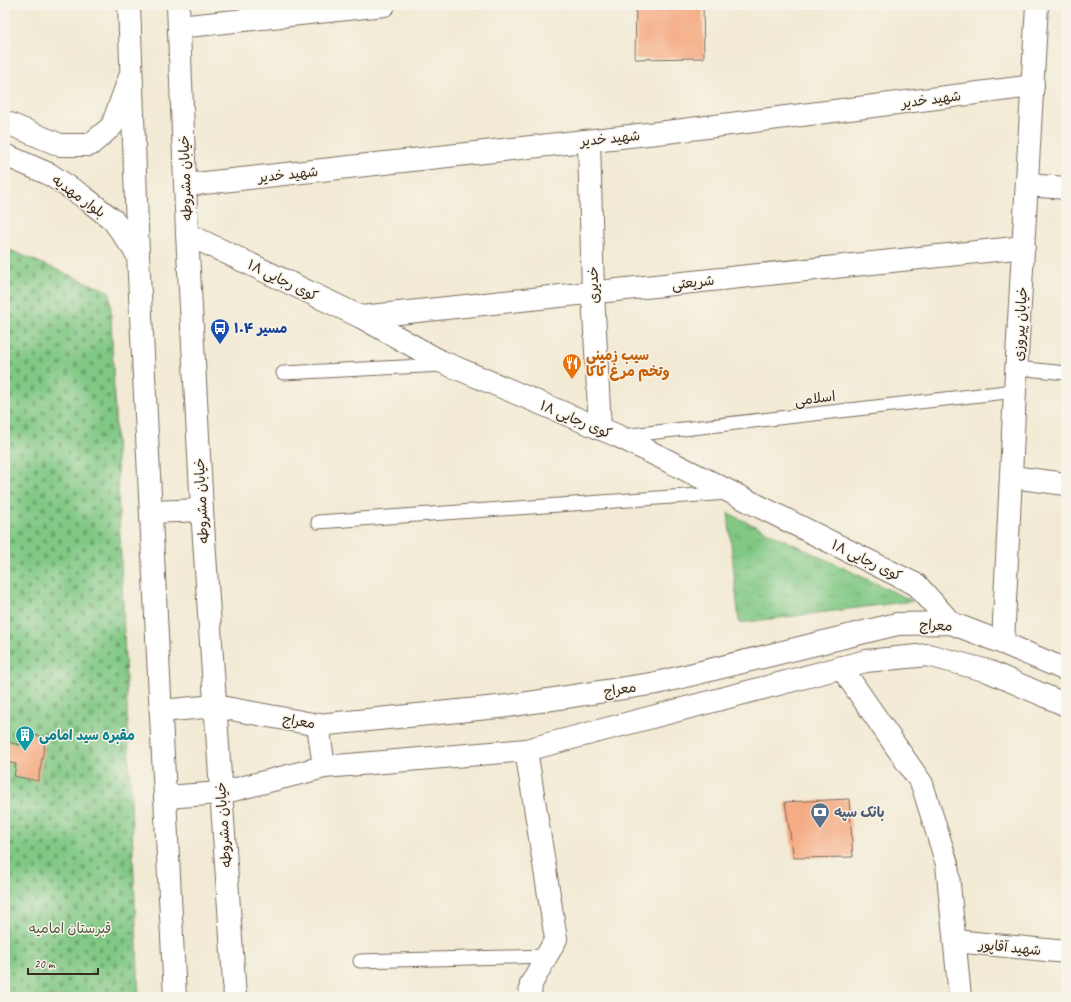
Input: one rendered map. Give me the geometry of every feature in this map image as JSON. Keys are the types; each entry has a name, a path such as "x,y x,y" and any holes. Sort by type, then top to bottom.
{"street":[{"path":"129,5 138,256 175,997"},
{"name":"خیابان مشروطه","path":"178,5 187,234 202,510 235,997"},
{"path":"179,27 384,5"},
{"name":"خیابان پیروزی","path":"1003,643 1015,390 1037,5"},
{"path":"5,122 60,145 90,145 112,126 132,73"},
{"name":"شهید خدیر","path":"186,186 589,141 1033,86"},
{"name":"خدیری","path":"589,141 593,293 609,433"},
{"name":"بلوار مهدیه","path":"5,155 49,174 84,197 113,220 138,256"},
{"path":"1027,185 1066,188"},
{"name":"کوی رجایی ۱۸","path":"187,234 361,317 440,361 609,433 917,585 951,623"},
{"name":"شریعتی","path":"361,317 1024,247"},
{"path":"1012,477 1066,484"},
{"path":"151,512 202,510"},
{"name":"معراج","path":"161,711 215,706 318,725 508,706 649,684 897,624 951,623 1066,670"},
{"path":"166,797 221,793 324,767 526,750 866,661 928,655 988,671 1066,705"},
{"path":"841,667 922,784 947,864 960,997"},
{"path":"318,725 324,767"},
{"path":"526,750 556,939 531,984 530,997"},
{"name":"شهید آقاپور","path":"955,941 1066,952"}],"lane":[{"path":"283,373 450,365"},
{"path":"1017,368 1066,373"},
{"name":"اسلامی","path":"609,433 1015,390"},
{"path":"318,522 730,493"},
{"path":"360,961 546,956"}],"green space":[{"name":"قبرستان امامیه","path":"5,248 110,292 139,997 5,997"},
{"path":"728,513 913,601 739,623"}],"building":[{"path":"636,5 703,5 704,58 635,59"},
{"name":"مقبره سید امامی","path":"22,733 46,737 38,781 14,776 16,764 5,762 8,742 20,745"},
{"name":"بانک سپه","path":"849,799 853,857 794,858 785,802"}],"place":[{"name":"مسیر ۱۰۴","path":"220,345"},
{"name":"سیب زمینی وتخم مرغ کاکا","path":"572,380"},
{"name":"مقبره سید امامی","path":"25,752"},
{"name":"بانک سپه","path":"820,829"}]}
